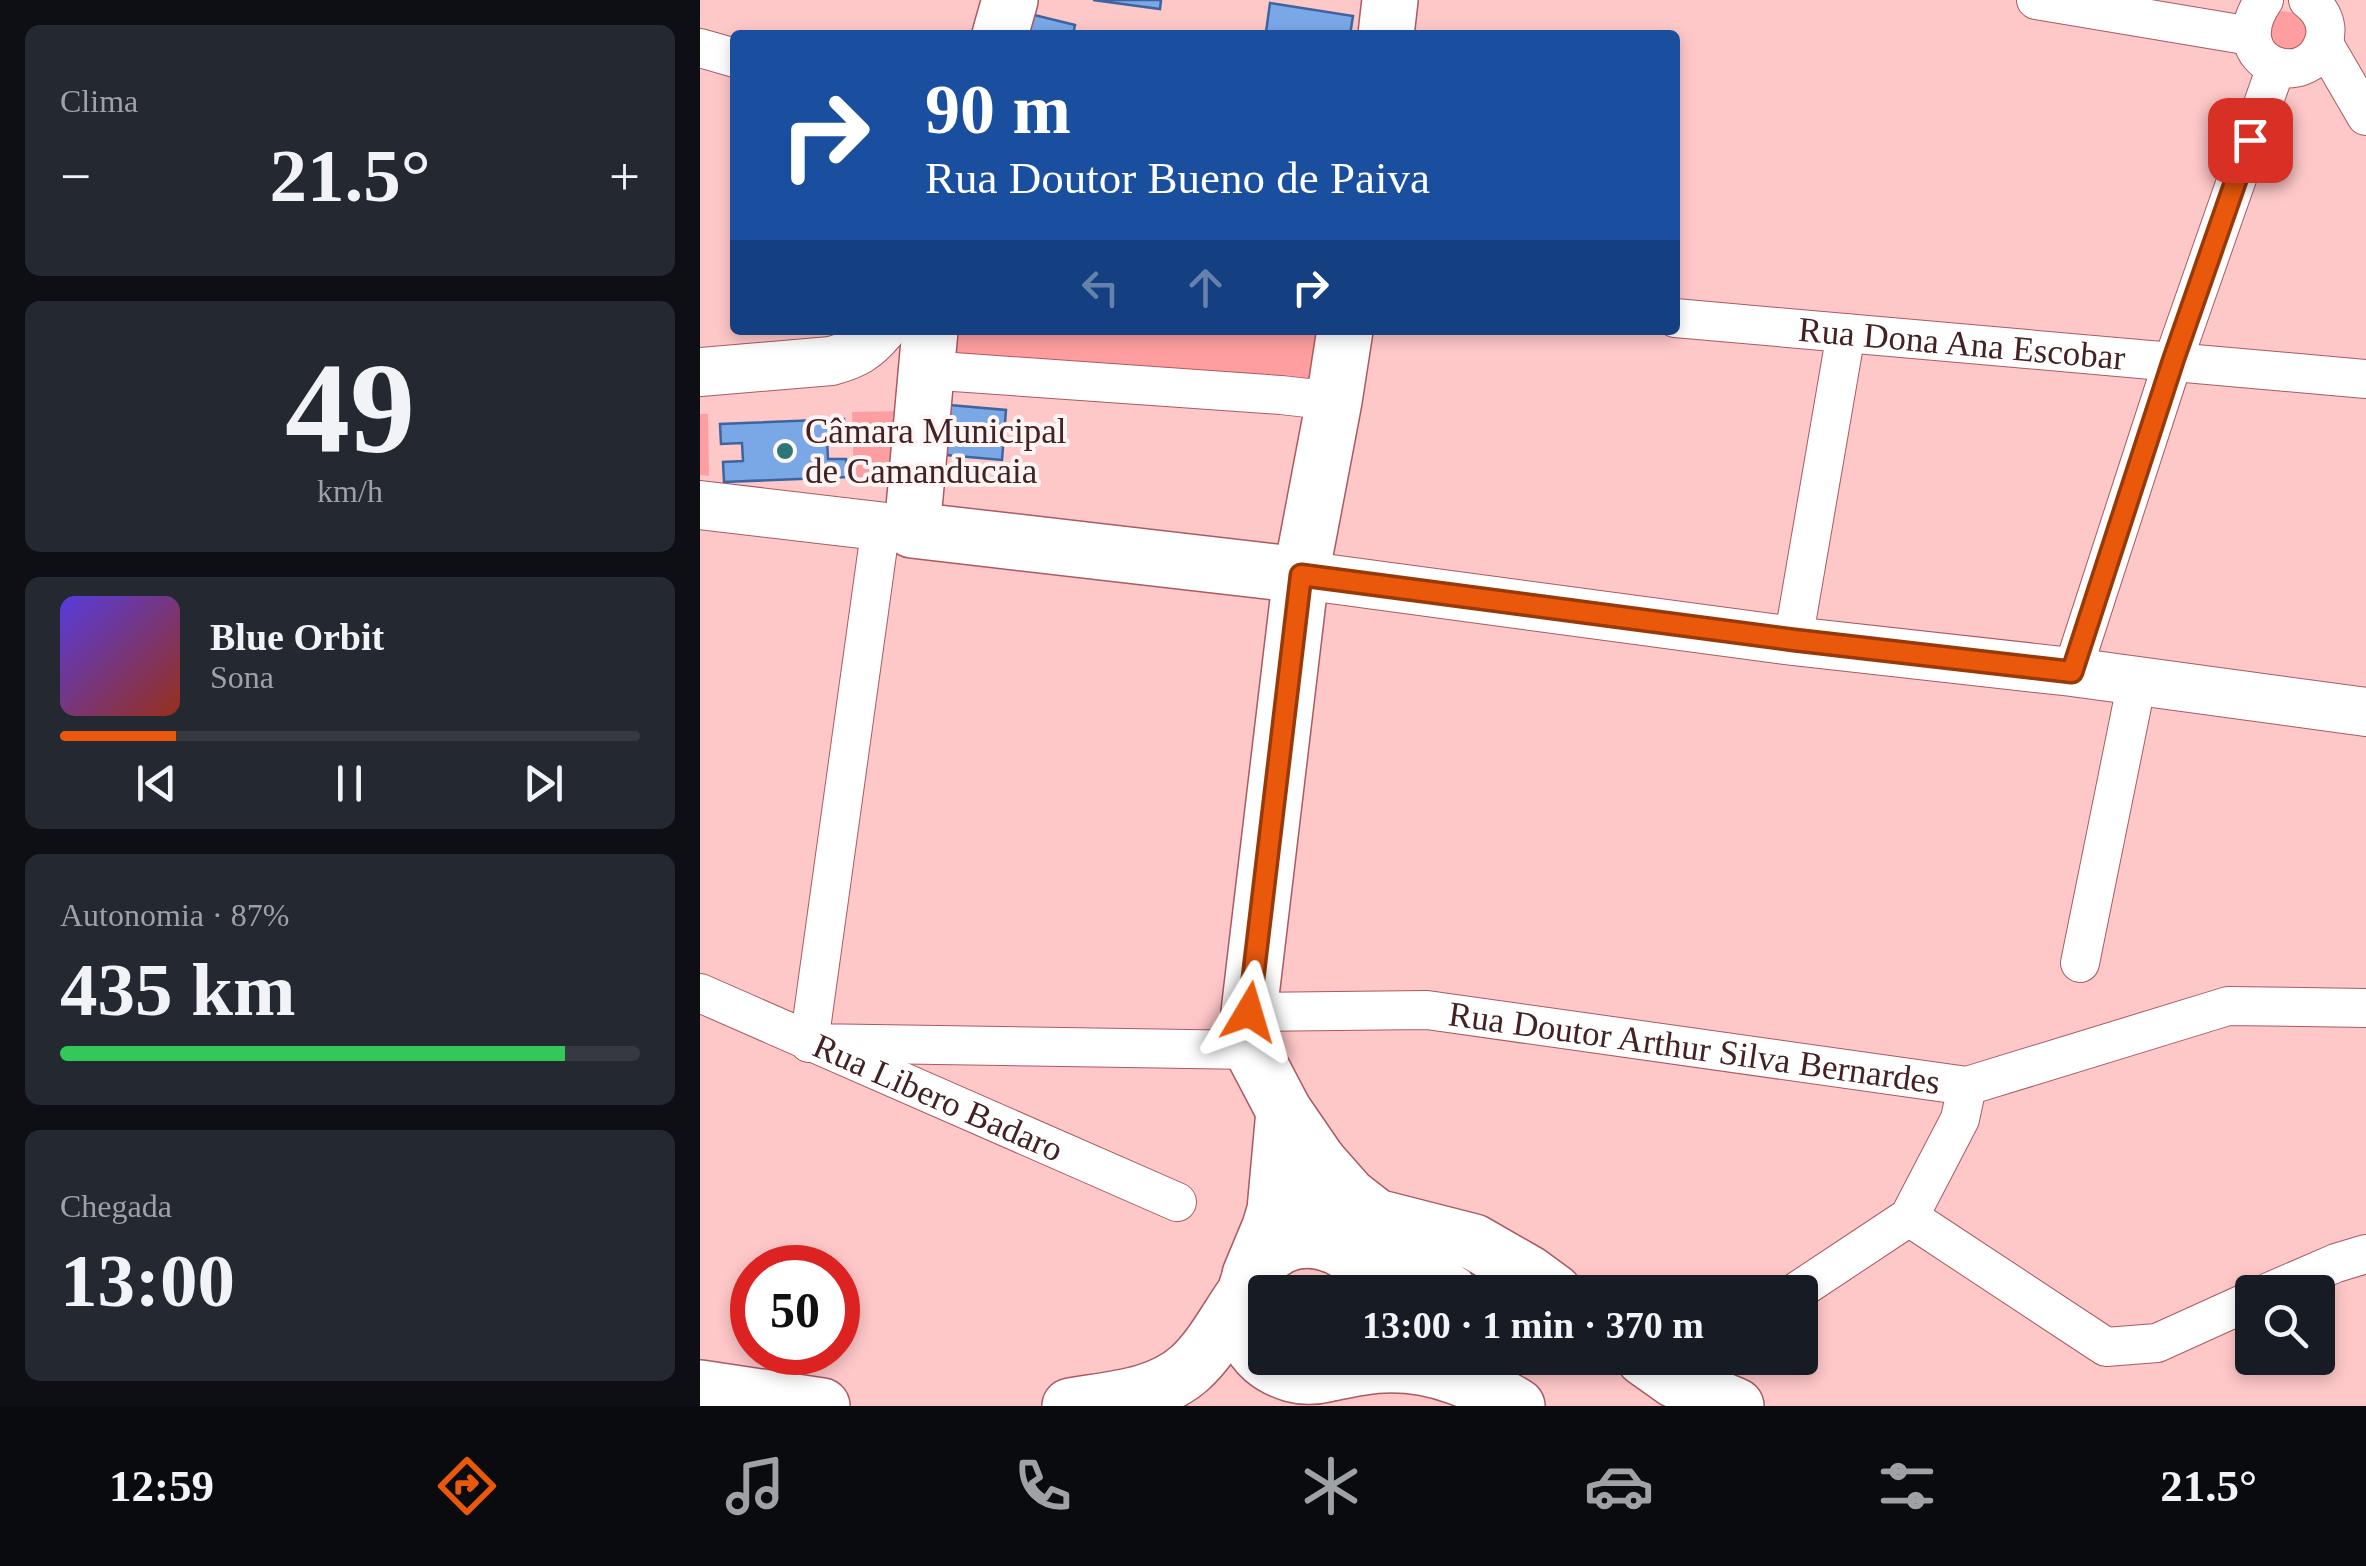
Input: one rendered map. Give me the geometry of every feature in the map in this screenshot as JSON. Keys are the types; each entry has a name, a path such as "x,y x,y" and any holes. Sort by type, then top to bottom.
{"main road":[{"path":"1001,30 1010,0"},
{"path":"1387,30 1390,0"},
{"path":"1343,335 1301,575 1250,1031 1284,1111 1348,1196 1350,1249"},
{"path":"927,350 897,528 1301,575"},
{"path":"1248,1337 1241,1314 1246,1286 1275,1210 1284,1111"},
{"path":"1070,1406 1163,1387 1191,1368 1262,1258 1299,1241 1350,1249 1474,1242 1531,1275"},
{"path":"1350,1249 1414,1275"},
{"path":"1453,1375 1517,1406"},
{"path":"1525,1375 1539,1406"},
{"path":"1667,1375 1736,1406"},
{"path":"700,1388 822,1406"}],"street":[{"path":"2036,0 2259,9 2255,49 2276,67 2300,68 2318,54 2324,16"},
{"path":"2324,16 2366,116"},
{"path":"700,48 730,57"},
{"path":"2072,672 2173,361 2276,67"},
{"name":"Rua Dona Ana Escobar","path":"1680,318 2366,379"},
{"path":"1794,640 1846,333"},
{"path":"700,372 830,361 851,356 867,347 877,335"},
{"path":"927,350 1334,401"},
{"path":"700,505 897,528 809,1043"},
{"path":"1301,575 2366,712"},
{"path":"2080,964 2137,682"},
{"name":"Rua Libero Badaro","path":"700,994 1177,1202"},
{"name":"Rua Doutor Arthur Silva Bernardes","path":"809,1043 1250,1031 1427,1010 1967,1086 2228,1006 2366,1008"},
{"path":"1818,1277 1908,1217 1960,1119 1967,1086"},
{"path":"1908,1217 2106,1347 2156,1343 2235,1308"},
{"path":"2308,1275 2366,1254"}],"shaded area":[{"path":"2282,11 2299,13 2309,27 2304,47 2285,54 2269,43 2274,15"},
{"path":"935,335 1336,335 1329,395 932,365"},
{"path":"905,411 906,484 854,485 852,412"},
{"path":"700,414 708,414 709,476 700,475"}],"building":[{"path":"1093,0 1161,0 1160,9"},
{"path":"1270,3 1353,16 1351,30 1266,30"},
{"path":"1014,10 1075,25 1074,30 1009,30"},
{"path":"938,404 1006,410 1002,460 935,454"},
{"name":"Câmara Municipal de Camanducaia","path":"844,419 844,438 827,439 828,459 846,459 847,477 724,482 723,462 743,461 742,443 721,444 720,424"}],"place":[{"name":"Câmara Municipal de Camanducaia","path":"785,451"}],"route":[{"path":"1249,1012 1301,575 2072,672 2250,140"}]}
